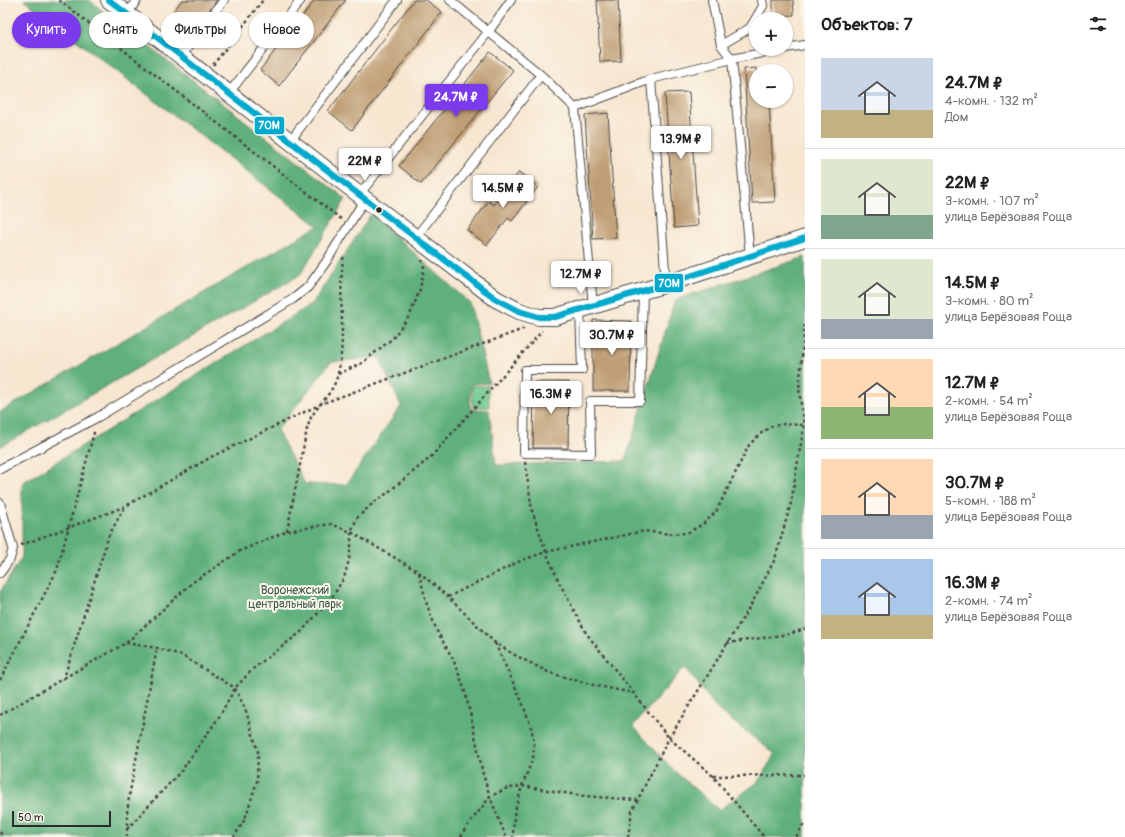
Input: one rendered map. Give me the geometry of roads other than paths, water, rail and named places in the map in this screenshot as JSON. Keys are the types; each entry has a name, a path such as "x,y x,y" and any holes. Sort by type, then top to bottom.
{"street":[{"path":"109,0 124,12"},
{"path":"153,34 415,238 496,299 519,311 538,317 555,317 587,308 666,284 805,238"}],"lane":[{"path":"128,12 137,0"},
{"path":"181,56 224,0"},
{"path":"229,93 301,0"},
{"path":"290,141 397,0"},
{"path":"450,0 541,75 575,108 587,308 582,370 525,370 524,454 591,454 590,401 640,401 642,291"},
{"path":"0,469 98,417 293,299 308,287 326,262 349,225 362,197 489,32 511,0"},
{"path":"712,0 721,45 732,59 750,256"},
{"path":"721,45 750,28 763,6 762,0"},
{"path":"793,47 805,44"},
{"path":"575,108 651,79 749,56"},
{"path":"415,238 541,75"},
{"path":"651,79 666,284"},
{"path":"0,503 13,548 10,559 0,574"}],"park label":[{"name":"Воронежский центральный парк","path":"295,597"}]}
